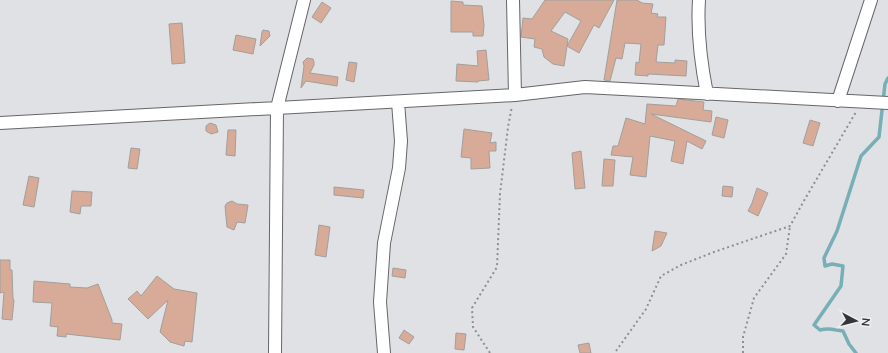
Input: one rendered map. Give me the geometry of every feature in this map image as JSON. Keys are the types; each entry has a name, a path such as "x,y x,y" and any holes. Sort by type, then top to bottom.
{"street":[{"path":"275,353 277,108 304,0"},
{"path":"513,0 515,95"},
{"path":"699,0 698,18 702,68 707,94"},
{"path":"838,101 871,0"},
{"path":"0,123 398,102 515,95 585,88 888,103"},
{"path":"384,353 380,302 384,243 399,168 401,141 398,102"}],"path":[{"path":"490,353 473,327 472,308 497,267 500,194 508,127 515,95"},
{"path":"743,353 743,337 754,298 786,254 790,226 805,199 868,102"},
{"path":"616,351 646,309 660,276 681,265 714,252 790,226"}],"building":[{"path":"545,0 614,0 599,28 594,25 579,53 567,46 564,66 553,64 544,57 542,49 534,47 535,39 521,37 523,18 532,19","holes":["565,12 581,21 567,46 568,39 551,31"]},
{"path":"617,0 637,0 642,3 653,4 651,13 658,14 657,17 666,17 664,45 658,45 656,62 675,63 675,60 687,61 686,76 648,74 648,76 635,75 636,62 639,63 641,44 625,43 622,59 616,58 610,81 604,80"},
{"path":"451,1 463,2 463,5 482,6 484,26 483,36 473,36 473,32 451,32"},
{"path":"322,2 331,8 321,23 312,17"},
{"path":"182,23 185,63 172,64 169,24"},
{"path":"263,30 269,31 270,36 260,46 262,32"},
{"path":"236,35 256,39 253,54 233,50"},
{"path":"486,50 489,80 478,82 456,81 457,64 478,66 477,51"},
{"path":"307,58 313,59 314,62 310,73 338,77 337,86 306,81 301,88 304,66 303,62"},
{"path":"349,62 357,63 354,82 346,80"},
{"path":"678,99 704,102 703,110 712,111 711,122 651,114 706,141 702,149 687,141 683,164 671,161 675,141 650,136 646,177 630,175 633,157 611,155 613,146 618,146 626,118 645,124 647,104 676,106"},
{"path":"716,117 728,120 724,138 712,135"},
{"path":"810,120 820,123 813,146 803,143"},
{"path":"210,123 216,125 218,132 211,134 206,131 206,126"},
{"path":"464,129 492,133 490,143 496,142 496,151 489,151 490,168 471,169 471,158 461,157"},
{"path":"228,130 236,130 235,156 226,155"},
{"path":"131,148 140,149 137,169 128,168"},
{"path":"581,151 585,188 575,189 572,153"},
{"path":"604,159 615,160 613,186 602,186"},
{"path":"29,176 39,178 34,207 23,205"},
{"path":"723,186 733,187 732,197 722,196"},
{"path":"334,187 364,190 363,198 334,195"},
{"path":"757,188 768,193 758,216 748,211"},
{"path":"72,191 92,192 91,206 81,206 80,214 70,212"},
{"path":"232,201 237,204 248,205 245,223 237,222 234,230 227,227 225,206 227,203"},
{"path":"319,225 330,227 326,257 315,255"},
{"path":"655,231 667,233 661,246 652,251"},
{"path":"0,260 10,260 10,270 12,270 14,300 12,320 2,319 4,292 0,293"},
{"path":"393,268 406,270 405,278 392,276"},
{"path":"157,276 174,289 197,293 192,342 185,341 184,346 170,342 160,332 168,300 148,319 128,299 137,291 141,296"},
{"path":"34,281 70,284 70,287 87,288 98,284 112,323 122,324 120,340 66,334 66,337 57,336 58,327 50,326 52,303 33,302"},
{"path":"404,330 414,337 409,344 399,338"},
{"path":"456,333 466,334 464,350 455,349"},
{"path":"589,343 591,353 580,353 578,345"}],"waterway":[{"path":"856,353 849,344 843,331 829,329 820,330 814,325 841,286 843,266 832,264 825,266 824,258 837,231 861,156 879,137 885,84 888,78"}]}
